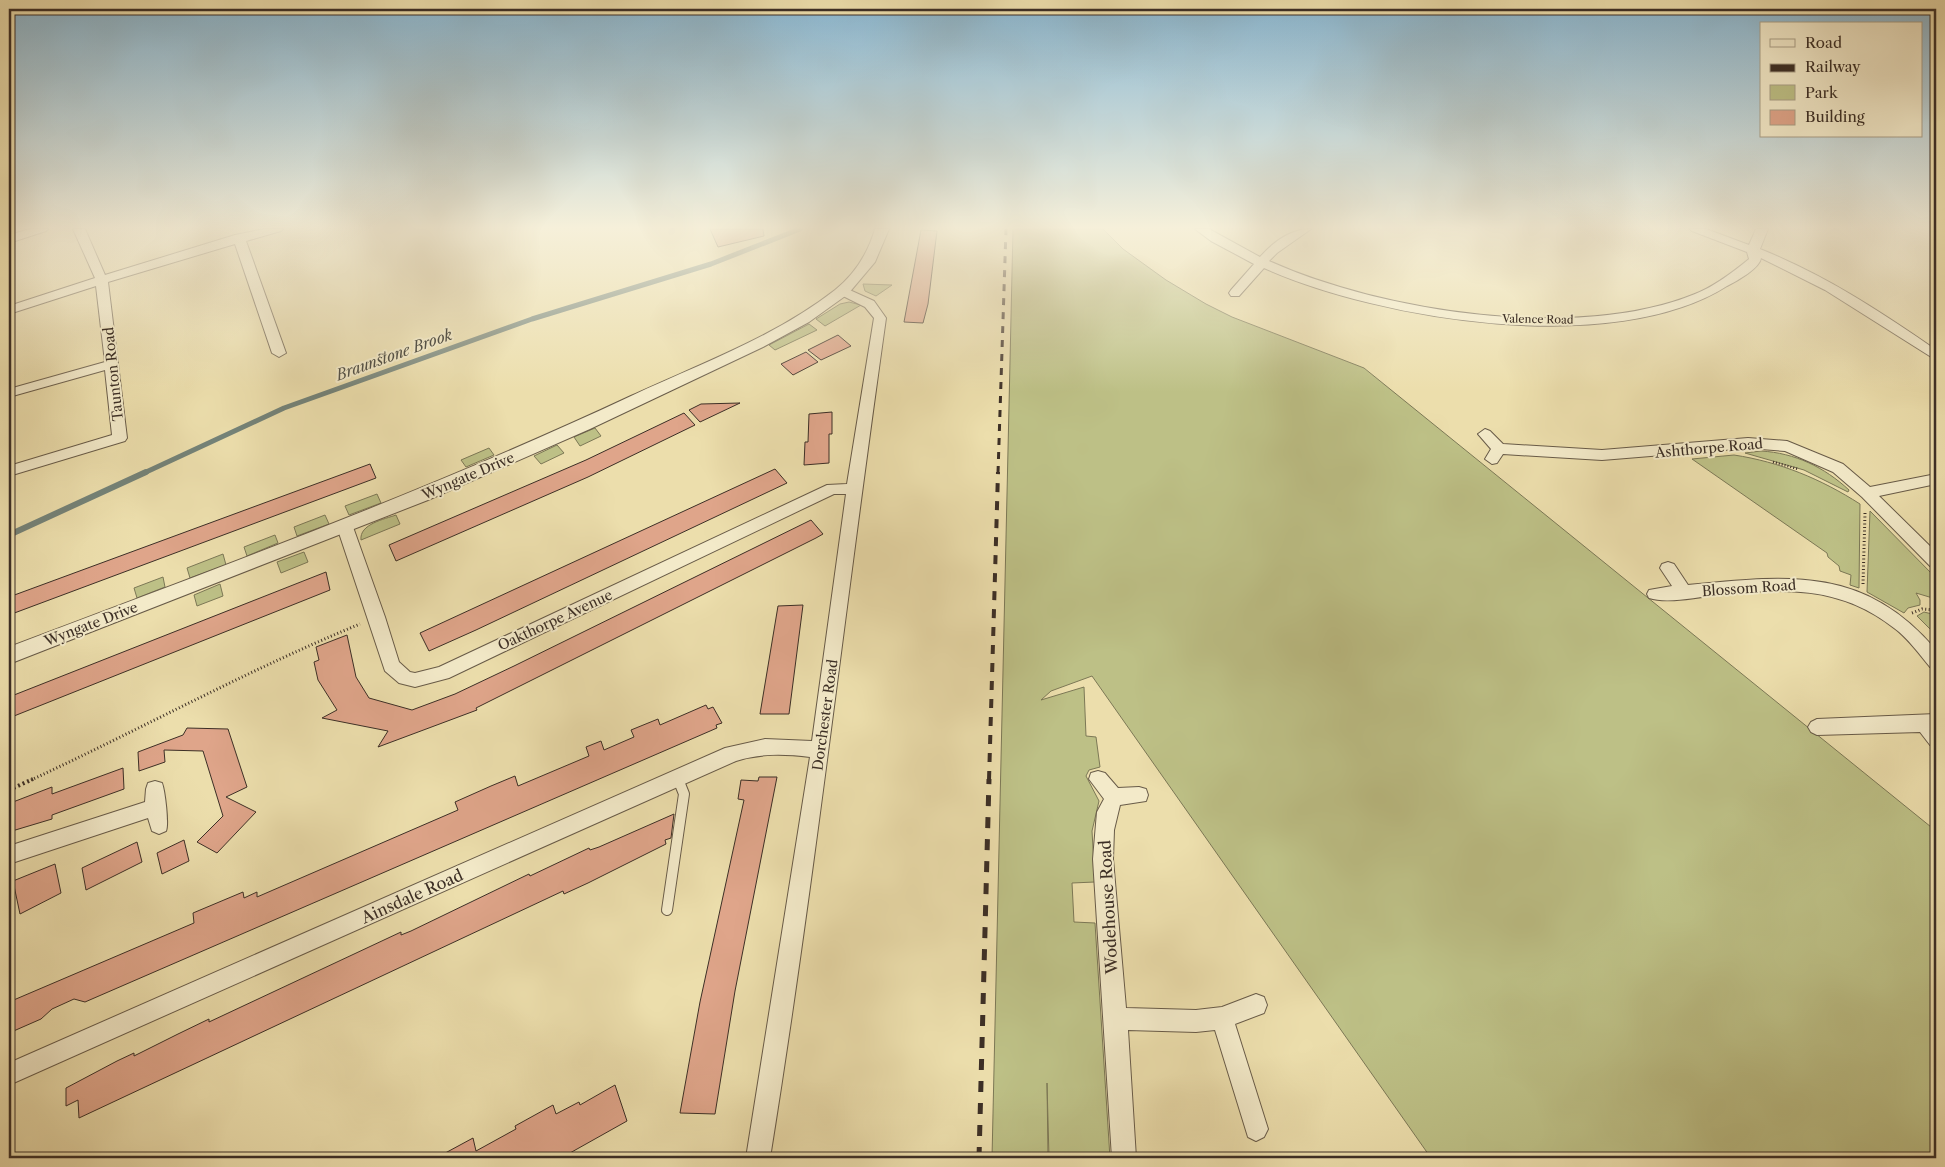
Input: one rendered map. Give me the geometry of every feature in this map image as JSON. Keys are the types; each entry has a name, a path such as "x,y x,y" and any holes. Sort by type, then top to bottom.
{"street":[{"path":"9,310 79,283"},
{"name":"Taunton Road","path":"9,471 120,438 113,364 100,283"},
{"path":"256,283 279,353"},
{"name":"Wyngate Drive","path":"9,656 345,527 614,412 797,322 843,291 850,283"},
{"path":"1235,293 1243,283"},
{"name":"Valence Road","path":"1314,283 1333,291 1412,310 1497,318 1574,320 1652,312 1698,297 1722,283"},
{"path":"1822,283 1936,356"},
{"name":"Dorchester Road","path":"758,1158 820,750 854,488 880,318 876,309 869,302 843,291"},
{"path":"9,393 113,364"},
{"name":"Ashthorpe Road","path":"1485,434 1495,454 1602,455 1659,452 1765,442 1787,446 1814,456 1838,468 1872,497 1936,562"},
{"path":"1872,497 1936,479"},
{"name":"Oakthorpe Avenue","path":"345,527 377,617 391,666 405,678 415,680 429,678 832,489 854,488"},
{"name":"Blossom Road","path":"1668,568 1685,593"},
{"name":"Blossom Road","path":"1655,594 1796,583 1822,586 1876,606 1901,623 1936,662"},
{"path":"1816,727 1931,723 1936,739"},
{"name":"Ainsdale Road","path":"9,1074 751,747 766,745 820,750"},
{"path":"1098,779 1114,797 1139,795"},
{"name":"Wodehouse Road","path":"1114,797 1104,830 1102,859 1116,1018 1124,1158"},
{"path":"9,855 156,807"},
{"path":"1116,1018 1196,1021 1222,1018 1256,1005"},
{"path":"1222,1018 1256,1129"}],"lane":[{"path":"667,910 684,794 678,778"}],"path":[{"path":"1770,461 1803,471"},
{"path":"1862,600 1865,504 1872,497"},
{"path":"1918,619 1911,612 1922,609 1936,610"},
{"path":"9,790 110,743 306,646 377,617"}],"green space":[{"path":"1012,283 1172,283 1232,317 1364,368 1936,831 1936,1158 1431,1158 1092,676 1051,691 1041,700 1084,687 1086,736 1096,737 1100,767 1089,770 1086,776 1099,801 1092,831 1095,882 1072,883 1074,922 1095,923 1110,1158 1049,1158 1047,1083 1048,1158 992,1158"},
{"path":"863,284 892,285 876,296 865,291"},
{"path":"849,302 861,305 825,326 816,319 840,304"},
{"path":"809,324 817,330 775,350 769,345"},
{"path":"595,428 601,436 580,446 574,437"},
{"path":"557,445 564,453 541,464 534,456"},
{"path":"489,448 494,455 466,467 461,460"},
{"path":"1761,451 1797,458 1829,474 1849,490 1848,492 1804,470 1745,453"},
{"path":"1734,455 1768,462 1800,473 1815,479 1860,504 1859,588 1850,585 1851,575 1840,571 1839,566 1828,557 1827,553 1692,459"},
{"path":"377,494 381,503 349,515 345,506"},
{"path":"1870,511 1936,578 1936,599 1916,593 1920,600 1920,605 1908,608 1904,613 1867,592"},
{"path":"325,515 329,524 297,536 294,527"},
{"path":"396,515 400,524 361,540 361,534 368,526"},
{"path":"275,535 278,543 247,556 244,547"},
{"path":"304,552 308,562 281,573 277,562"},
{"path":"223,554 226,565 190,578 187,568"},
{"path":"163,577 165,587 137,598 134,588"},
{"path":"220,584 223,596 197,606 194,595"},
{"path":"1924,612 1936,615 1936,635 1917,616"}],"building":[{"path":"911,283 931,283 923,323 904,322"},
{"path":"838,335 851,346 821,360 808,350"},
{"path":"806,352 818,362 793,375 781,364"},
{"path":"740,403 700,422 689,410 701,404"},
{"path":"832,412 832,434 829,434 829,463 804,465 805,442 808,442 809,414"},
{"path":"684,413 695,425 588,477 396,561 389,545 586,460"},
{"path":"370,464 376,478 9,615 9,597"},
{"path":"775,469 787,483 476,630 429,651 420,633"},
{"path":"811,520 823,534 476,708 477,710 378,747 388,731 322,718 337,710 318,680 314,662 319,660 316,647 347,635 356,677 369,698 412,710 455,694 514,666"},
{"path":"326,572 330,590 9,718 9,697"},
{"path":"803,605 789,714 760,714 778,606"},
{"path":"706,705 708,709 713,707 722,723 716,725 717,728 85,1002 74,999 52,1009 41,1019 9,1033 9,1002 194,923 193,913 243,892 244,898 257,892 257,897 458,810 455,802 491,786 515,776 518,786 589,756 586,747 601,741 604,750 634,737 631,730 658,719 660,725"},
{"path":"187,728 228,729 247,787 226,797 256,812 217,853 197,842 223,816 203,751 164,750 165,762 139,771 138,752 183,735"},
{"path":"123,768 124,789 52,815 52,819 12,831 13,802 52,787 52,794"},
{"path":"759,777 777,777 735,991 715,1114 680,1113 700,1002 744,800 738,799 741,780 758,781"},
{"path":"674,814 671,838 665,840 666,844 588,883 564,894 563,891 79,1118 78,1100 66,1106 66,1088 117,1061 134,1053 134,1056 209,1019 209,1022 401,932 401,935 411,931 529,874 530,876 589,848 590,850 599,847"},
{"path":"184,840 189,861 162,874 157,853"},
{"path":"137,842 142,862 86,890 82,868"},
{"path":"55,864 61,893 20,914 13,881"},
{"path":"615,1085 627,1121 561,1158 436,1158 473,1138 476,1151 516,1129 515,1126 553,1105 556,1114 579,1102 580,1105"}],"waterway":[{"name":"Braunstone Brook","path":"144,473 284,408 532,319 648,283"},
{"name":"Braunstone Brook","path":"9,535 146,472"}],"railway":[{"path":"998,473 1004,283"},
{"path":"989,780 998,472"},
{"path":"979,1158 989,779"}]}
